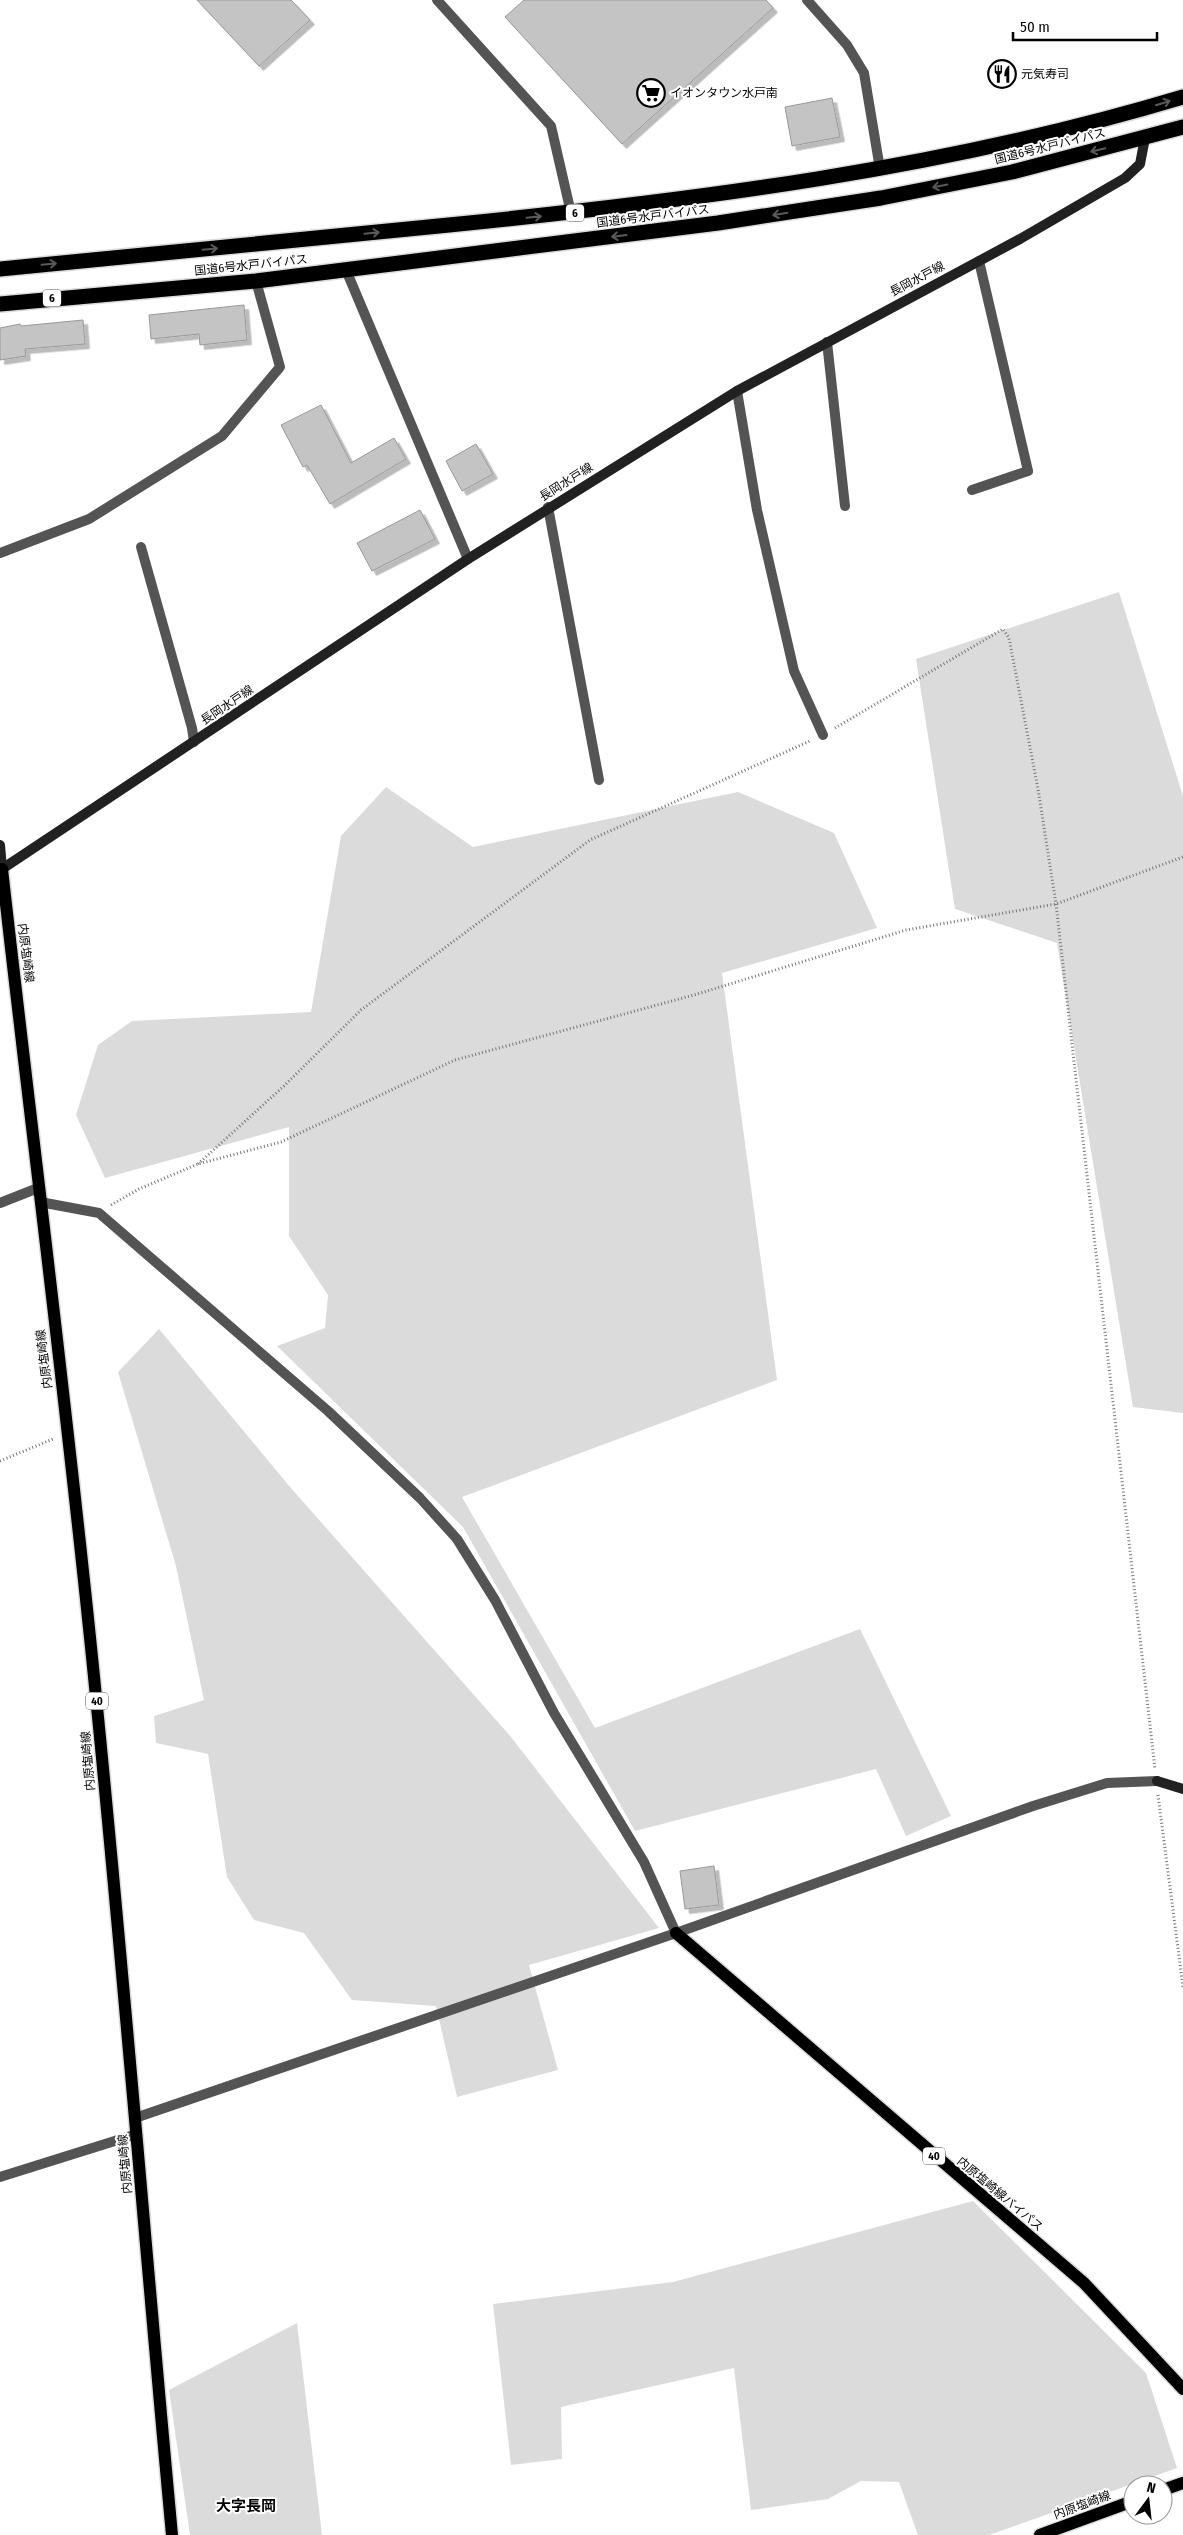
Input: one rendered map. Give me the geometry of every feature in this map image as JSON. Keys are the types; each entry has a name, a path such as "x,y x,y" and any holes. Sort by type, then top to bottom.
{"highway":[{"name":"国道6号水戸バイパス","path":"0,269 571,213 717,195 880,169 1079,127 1183,97"},
{"name":"国道6号水戸バイパス","path":"0,304 256,281 718,223 881,198 1012,172 1183,127"}],"main road":[{"name":"長岡水戸線","path":"1,870 468,559 737,391 979,261 1125,178 1140,164 1145,138"},
{"path":"0,845 1,870"},
{"name":"内原塩崎線","path":"1,870 23,1041 97,1704 172,2535"},
{"path":"1157,1781 1183,1789"},
{"name":"内原塩崎線バイパス","path":"676,1933 1084,2283 1183,2389"},
{"name":"内原塩崎線","path":"1040,2535 1123,2505"}],"street":[{"path":"438,0 551,126 571,213"},
{"path":"807,0 847,45 864,73 880,169"},
{"path":"972,490 1028,471 979,261"},
{"path":"346,270 468,559"},
{"path":"0,553 89,519 222,436 280,367 256,281"},
{"path":"827,342 845,506"},
{"path":"737,391 758,510 794,671 823,735"},
{"path":"548,508 599,780"},
{"path":"141,547 192,728 194,742"},
{"path":"0,1202 38,1188"},
{"path":"40,1202 99,1213 328,1411 420,1498 457,1539 495,1600 554,1714 644,1862 676,1933"},
{"path":"135,2118 676,1933 1023,1810 1108,1783 1157,1781"},
{"path":"0,2177 137,2134"}],"path":[{"path":"198,1164 285,1084 361,1010 590,840 823,735 1003,629 1009,638 1036,779 1056,904 1157,1781 1183,1987"},
{"path":"99,1213 138,1189 198,1164 281,1142 455,1060 694,996 906,930 1056,904 1183,857"},
{"path":"0,1461 67,1433"}],"shaded area":[{"path":"1119,592 1183,796 1183,1413 1133,1407 1057,943 955,909 916,659"},
{"path":"386,787 473,847 738,792 834,833 877,928 722,973 777,1380 462,1497 595,1728 860,1629 951,1816 906,1836 876,1769 635,1831 463,1527 277,1346 325,1328 328,1295 289,1236 289,1127 105,1178 76,1115 98,1045 132,1021 311,1012 341,836"},
{"path":"159,1329 290,1487 511,1737 659,1928 529,1965 558,2070 457,2097 436,2006 352,2000 304,1933 254,1920 227,1877 208,1754 156,1743 154,1716 204,1700 176,1566 118,1372"},
{"path":"973,2201 1146,2373 1177,2468 1157,2475 1123,2475 1123,2487 989,2535 918,2535 899,2482 861,2481 828,2499 751,2510 734,2368 561,2407 562,2459 511,2465 493,2304 673,2282"},
{"path":"297,2323 322,2535 190,2535 169,2390"}],"building":[{"path":"197,0 291,0 310,20 259,66"},
{"path":"524,0 766,0 773,8 622,144 505,17"},
{"path":"832,98 840,137 792,146 785,107"},
{"path":"244,305 247,340 200,345 199,334 151,339 149,315"},
{"path":"83,320 85,344 25,349 26,356 0,360 0,328 20,324 21,326"},
{"path":"321,405 351,463 394,438 406,459 330,504 307,465 303,467 281,425"},
{"path":"476,444 493,474 462,491 446,461"},
{"path":"420,510 435,539 372,571 357,543"},
{"path":"714,1866 719,1905 685,1909 680,1871"}],"place":[{"name":"元気寿司","path":"1002,74"},
{"name":"イオンタウン水戸南","path":"651,93"}],"district":[{"name":"大字長岡","path":"246,2506"}]}
